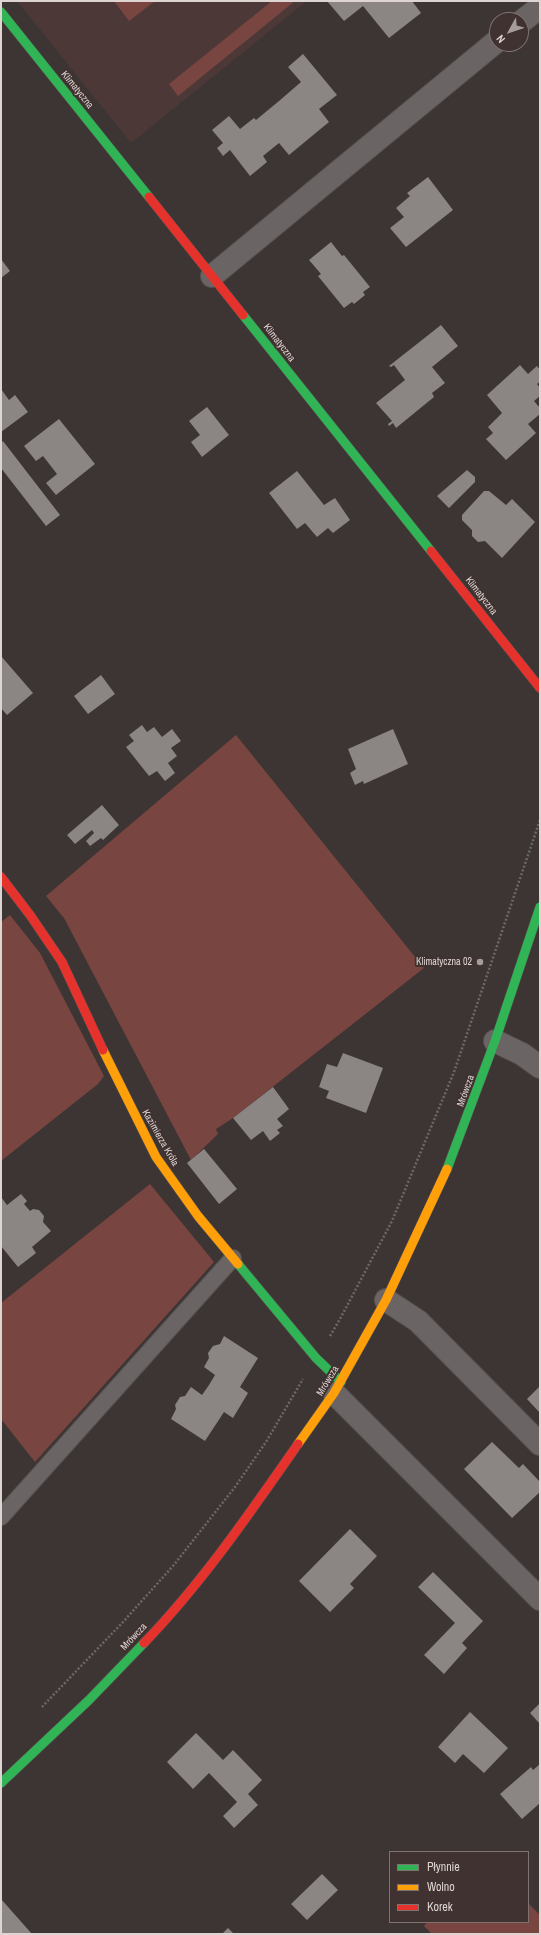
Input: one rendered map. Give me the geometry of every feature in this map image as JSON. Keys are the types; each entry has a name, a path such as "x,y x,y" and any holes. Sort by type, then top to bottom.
{"street":[{"path":"529,16 540,7"},
{"name":"Klimatyczna","path":"1,12 540,688"},
{"path":"212,276 489,48"},
{"name":"Kazimierza Króla","path":"1,877 30,915 62,962 115,1077 156,1157 198,1216 316,1358 338,1388"},
{"name":"Mrówcza","path":"1,1783 89,1700 165,1621 241,1527 338,1388 386,1300 450,1163 495,1041 540,907"},
{"path":"495,1041 522,1054 540,1067"},
{"path":"386,1300 418,1321 540,1444"},
{"path":"338,1388 540,1599"}],"lane":[{"path":"1,1517 233,1258"}],"shaded area":[{"path":"17,1 307,1 131,143"},
{"path":"114,1 155,1 129,21"},
{"path":"272,1 295,1 178,96 169,84"},
{"path":"236,735 424,968 233,1118 216,1129 218,1134 191,1160 64,918 46,896"},
{"path":"10,915 40,953 104,1076 98,1084 1,1161 1,922"},
{"path":"150,1184 214,1262 35,1462 1,1419 1,1303"},
{"path":"529,1904 540,1915 540,1934 432,1934 424,1926 426,1923 529,1923"}],"building":[{"path":"327,1 412,1 421,13 389,38 363,6 344,21"},
{"path":"303,54 337,95 319,109 329,122 289,155 279,143 263,156 267,162 250,176 230,150 223,156 217,148 223,143 212,130 229,116 240,129 254,118 256,120 279,101 301,82 288,67"},
{"path":"428,177 453,210 406,247 390,228 404,217 396,208 410,196 407,193"},
{"path":"331,242 342,256 344,255 370,287 363,292 365,295 354,304 352,302 344,308 318,276 321,274 309,260"},
{"path":"1,259 10,271 1,278"},
{"path":"441,325 458,346 432,367 445,383 432,393 434,397 396,428 393,423 389,426 388,424 392,421 376,403 405,380 394,365 391,367 389,366"},
{"path":"520,365 528,374 537,366 540,370 540,382 537,384 540,388 540,396 534,401 540,408 540,414 528,424 536,433 506,460 486,439 493,433 488,427 502,413 487,395"},
{"path":"1,389 9,400 15,395 28,412 1,432"},
{"path":"207,407 229,435 202,457 191,442 200,435 189,421"},
{"path":"59,419 95,464 56,495 46,483 57,474 43,456 36,461 24,446"},
{"path":"3,441 60,515 46,526 1,468 1,443"},
{"path":"467,470 475,477 475,482 449,508 437,496"},
{"path":"297,471 324,505 335,498 350,520 333,533 328,528 317,537 305,523 297,529 269,493"},
{"path":"484,491 489,491 506,505 512,499 535,522 502,558 485,541 478,542 472,536 472,530 462,520 462,515"},
{"path":"1,656 33,693 7,715 1,708"},
{"path":"101,675 115,694 88,714 74,696"},
{"path":"142,725 147,732 154,727 162,737 172,729 181,741 171,748 177,756 168,763 175,773 165,781 157,771 149,776 126,747 134,741 129,735"},
{"path":"393,729 408,764 364,784 363,781 355,785 350,773 356,769 348,749"},
{"path":"102,805 119,825 103,840 101,838 90,846 86,841 94,833 92,830 75,844 67,835"},
{"path":"343,1053 383,1068 366,1113 326,1098 329,1091 319,1087 327,1064 337,1067"},
{"path":"273,1087 289,1109 277,1119 283,1126 277,1130 280,1133 270,1141 263,1131 251,1140 233,1118"},
{"path":"204,1149 237,1189 219,1204 187,1163"},
{"path":"21,1194 27,1201 24,1204 30,1211 33,1209 39,1210 44,1216 43,1222 51,1231 32,1247 36,1253 18,1267 1,1246 1,1197 7,1205"},
{"path":"224,1336 258,1358 240,1387 248,1393 233,1418 224,1412 205,1441 171,1419 176,1409 175,1405 180,1397 185,1396 191,1387 202,1395 209,1385 215,1375 204,1367 209,1358 208,1353 213,1346 220,1344"},
{"path":"540,1386 540,1413 527,1399"},
{"path":"492,1442 519,1468 523,1464 540,1482 540,1492 512,1518 464,1469"},
{"path":"350,1529 377,1556 350,1584 354,1588 330,1612 299,1581"},
{"path":"433,1572 483,1621 462,1643 467,1648 444,1674 424,1655 455,1623 418,1587"},
{"path":"540,1703 540,1724 530,1713"},
{"path":"470,1712 508,1748 484,1773 463,1754 455,1763 438,1747"},
{"path":"196,1733 223,1760 233,1750 262,1780 248,1794 258,1805 234,1828 223,1816 237,1802 209,1773 193,1789 167,1762"},
{"path":"540,1764 540,1803 522,1819 500,1794 531,1767 533,1770"},
{"path":"322,1874 338,1890 307,1920 291,1904"},
{"path":"1,1899 32,1934 1,1934"},
{"path":"228,1928 234,1934 222,1934"}],"traffic: fast":[{"path":"1,12 149,197"},
{"path":"243,315 431,551"},
{"path":"447,1169 495,1041 540,907"},
{"path":"238,1264 316,1358 341,1382"},
{"path":"1,1783 89,1700 144,1643"}],"traffic: slow":[{"path":"103,1050 156,1157 198,1216 238,1264"},
{"path":"298,1444 334,1393 386,1300 447,1169"}],"traffic: jam":[{"path":"149,197 243,315"},
{"path":"431,551 540,688"},
{"path":"1,877 30,915 62,962 103,1050"},
{"path":"144,1643 206,1572 298,1444"}],"place":[{"name":"Klimatyczna 02","path":"480,962"}]}
